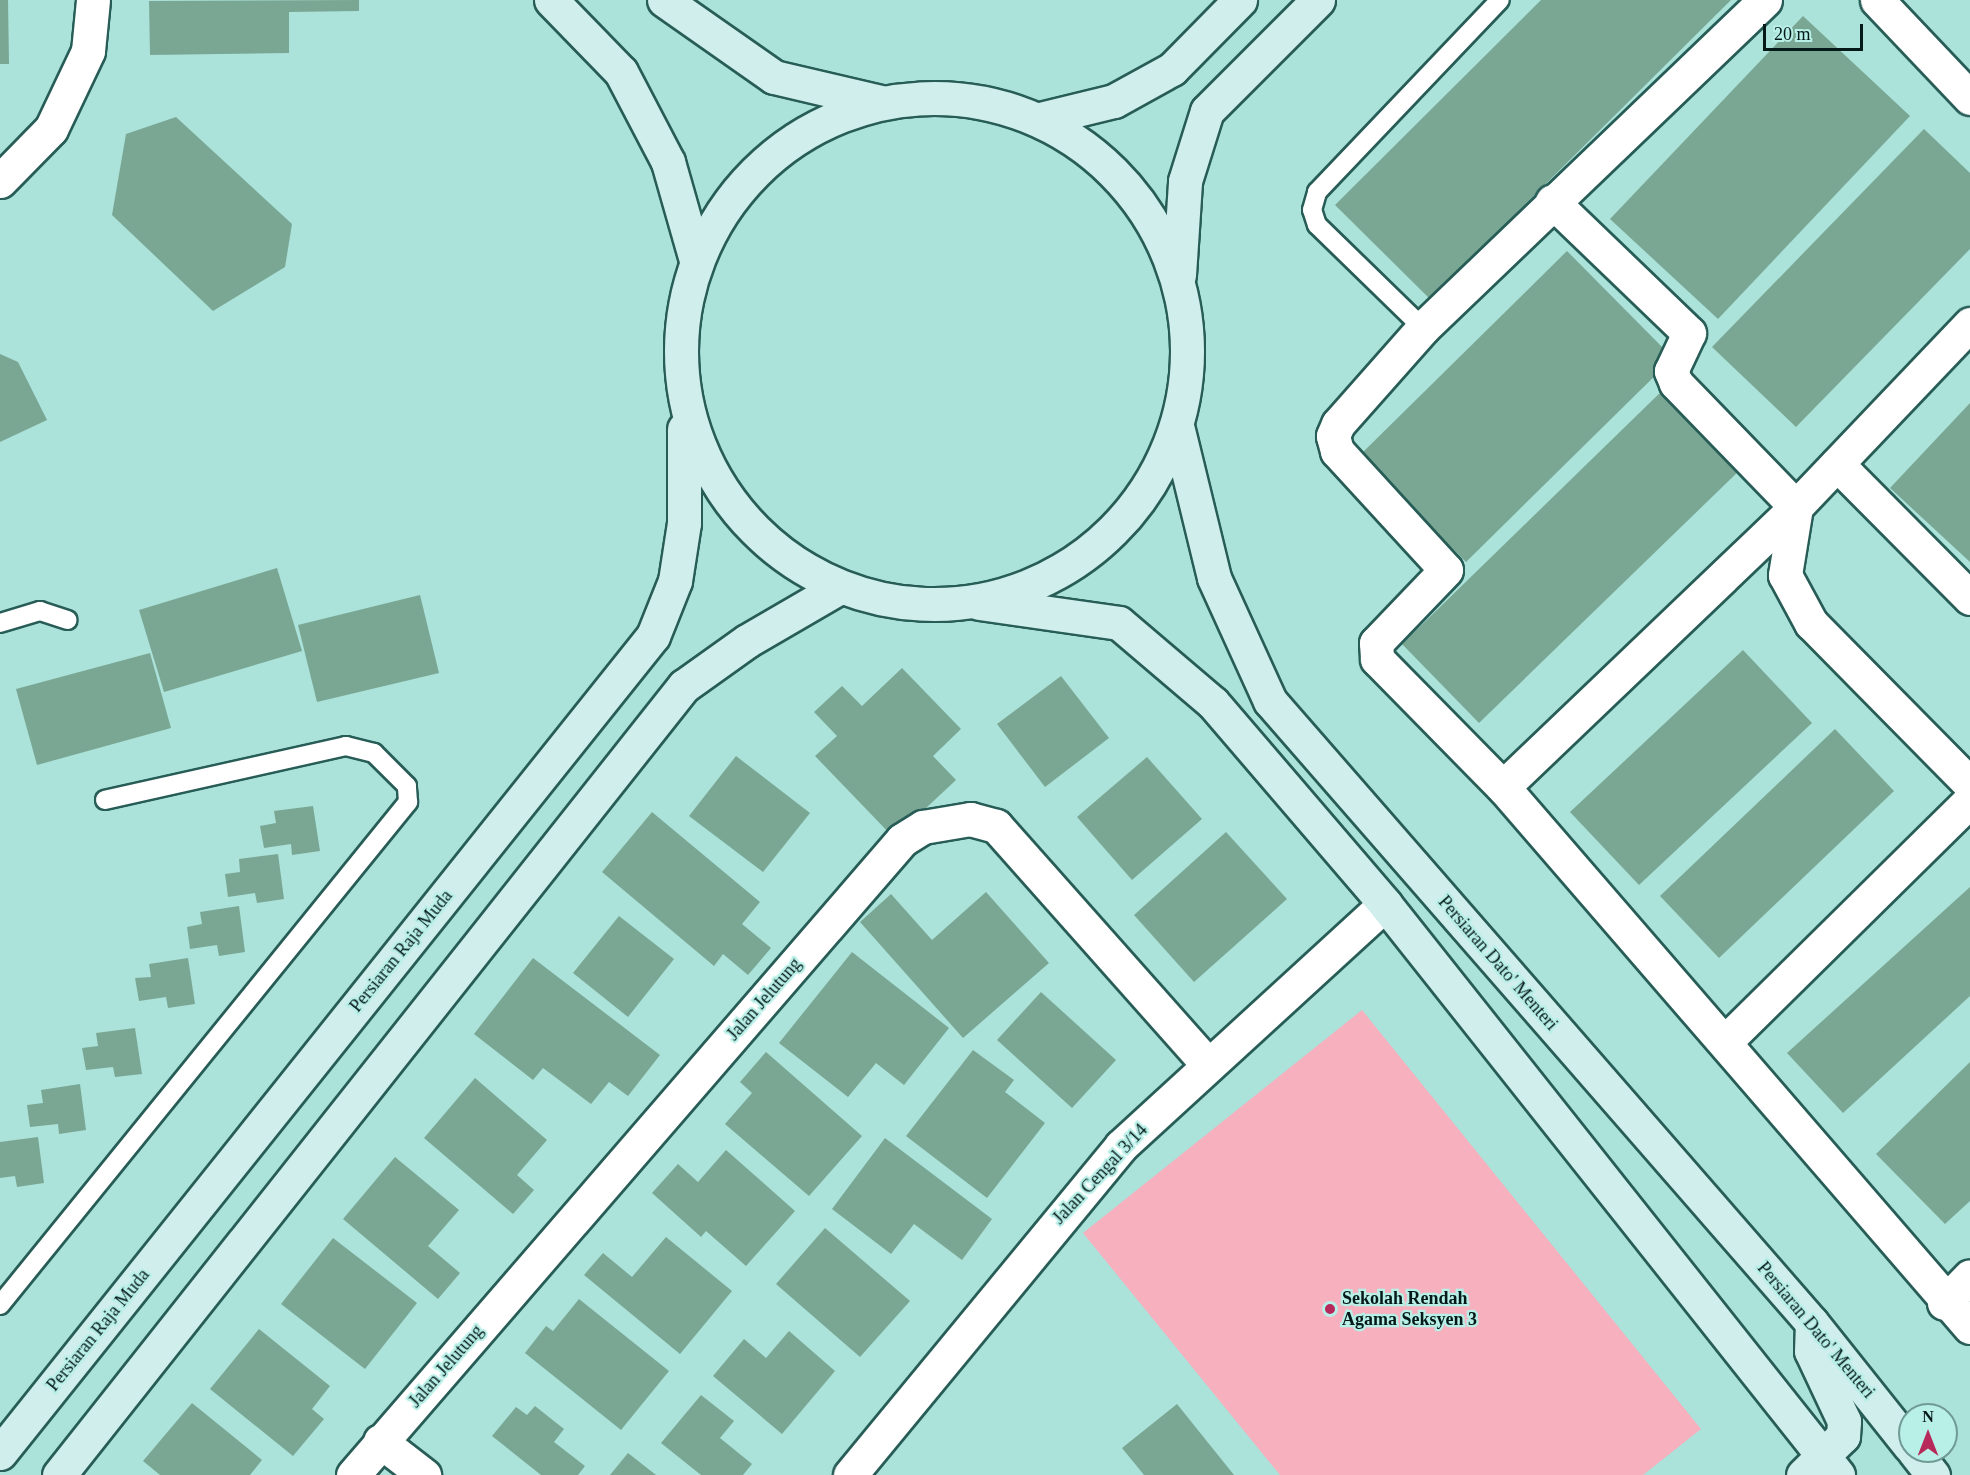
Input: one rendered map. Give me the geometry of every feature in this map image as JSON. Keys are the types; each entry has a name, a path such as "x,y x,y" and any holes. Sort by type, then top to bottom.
{"main road":[{"path":"551,0 621,72 668,162 695,257"},
{"path":"664,0 774,77 881,102 962,98 1040,119 1126,182 1179,275"},
{"path":"1040,119 1114,101 1172,69 1240,0"},
{"path":"975,603 1063,572 1134,511 1178,430 1191,352 1179,275 1185,181 1207,111 1318,0"},
{"path":"695,257 738,186 802,132 881,102"},
{"name":"Persiaran Raja Muda","path":"0,1453 653,636 675,581 684,523 679,328 695,257"},
{"path":"682,401 719,487 766,544 838,588 906,604 975,603 1119,623 1213,703 1385,904 1822,1469 1843,1436 1844,1421 1811,1352 1812,1323"},
{"name":"Persiaran Dato' Menteri","path":"1178,430 1214,578 1270,701 1812,1323 1898,1431"},
{"path":"59,1475 684,686 747,641 838,588"},
{"path":"1924,1463 1933,1475"}],"street":[{"path":"0,181 51,129 88,51 93,0"},
{"path":"1765,0 1552,201 1423,328 1338,424 1334,436 1337,451 1446,570 1376,643 1377,660 1503,787 1726,1040 1944,1303 1970,1327"},
{"path":"1877,0 1970,98"},
{"path":"1552,201 1689,333 1671,371 1676,384 1796,507"},
{"path":"1503,787 1796,507 1970,324"},
{"path":"1837,464 1970,598"},
{"path":"1796,507 1785,575 1811,623 1970,784"},
{"path":"1726,1040 1970,800"},
{"name":"Jalan Jelutung","path":"353,1475 380,1441 903,840 923,827 970,819 996,826 1208,1065"},
{"name":"Jalan Cengal 3/14","path":"850,1475 1121,1146 1385,904"},
{"path":"1944,1303 1970,1276"},
{"path":"380,1441 424,1475"}],"lane":[{"path":"1423,328 1317,225 1312,210 1317,192 1500,0"},
{"path":"0,622 40,611 68,620"},
{"path":"0,1305 408,802 407,786 374,753 346,746 105,800"}],"shaded area":[{"name":"Sekolah Rendah Agama Seksyen 3","path":"1362,1010 1701,1429 1643,1475 1280,1475 1083,1233"}],"building":[{"path":"0,0 8,0 9,64 0,64"},
{"path":"359,0 359,11 289,12 289,53 150,55 149,1"},
{"path":"1541,0 1731,0 1430,299 1335,205"},
{"path":"1803,16 1910,116 1718,319 1610,219"},
{"path":"176,117 292,224 285,267 213,311 112,215 126,134"},
{"path":"1924,129 1970,173 1970,249 1796,427 1712,347"},
{"path":"1567,251 1673,358 1466,562 1359,456"},
{"path":"0,354 18,362 47,420 0,442"},
{"path":"1667,386 1745,465 1479,723 1402,644"},
{"path":"1970,403 1970,562 1890,488"},
{"path":"277,568 302,651 164,692 139,610"},
{"path":"420,595 439,673 317,702 298,625"},
{"path":"1743,650 1812,723 1639,885 1570,812"},
{"path":"150,653 171,728 37,765 16,689"},
{"path":"902,668 961,729 933,756 956,780 894,838 815,756 837,736 814,712 842,686 862,706"},
{"path":"1061,676 1109,738 1045,787 997,724"},
{"path":"1835,729 1894,791 1719,958 1660,896"},
{"path":"736,756 810,813 763,872 689,816"},
{"path":"1147,757 1202,819 1132,880 1077,817"},
{"path":"313,806 320,851 292,855 291,844 264,848 260,826 276,823 274,811"},
{"path":"652,812 760,902 742,924 771,948 748,975 723,954 714,966 602,872"},
{"path":"1226,832 1287,899 1194,982 1134,915"},
{"path":"278,854 284,899 257,903 255,893 228,897 225,874 240,872 239,859"},
{"path":"1970,887 1970,996 1843,1113 1787,1053"},
{"path":"986,892 1049,963 963,1038 860,922 891,894 932,940"},
{"path":"239,906 245,952 219,956 217,945 190,949 187,927 202,924 200,912"},
{"path":"619,916 674,959 628,1017 573,973"},
{"path":"852,952 949,1028 904,1085 876,1063 848,1097 779,1043"},
{"path":"188,958 195,1004 168,1008 166,997 139,1001 135,978 151,977 149,964"},
{"path":"533,958 660,1055 628,1096 609,1082 591,1104 543,1068 533,1080 474,1034"},
{"path":"1041,992 1116,1060 1072,1108 997,1040"},
{"path":"135,1028 142,1074 115,1077 113,1067 86,1070 82,1048 98,1046 96,1033"},
{"path":"973,1050 1014,1080 1005,1092 1045,1123 987,1198 906,1136"},
{"path":"766,1052 862,1136 809,1196 725,1124 752,1093 740,1082"},
{"path":"1970,1062 1970,1201 1945,1224 1876,1154"},
{"path":"475,1078 547,1140 517,1175 534,1190 513,1214 424,1138"},
{"path":"80,1084 86,1130 59,1134 58,1124 30,1127 27,1105 43,1103 41,1090"},
{"path":"38,1137 44,1183 17,1187 15,1176 0,1178 0,1142"},
{"path":"885,1138 992,1219 962,1260 914,1224 891,1254 832,1209"},
{"path":"726,1150 795,1211 746,1266 706,1231 701,1237 652,1193 678,1164 698,1182"},
{"path":"395,1157 459,1210 428,1246 460,1273 438,1299 343,1219"},
{"path":"825,1228 910,1301 860,1357 776,1284"},
{"path":"666,1237 732,1291 680,1354 584,1275 603,1253 632,1277"},
{"path":"333,1238 417,1303 365,1369 281,1304"},
{"path":"579,1299 669,1371 621,1430 525,1353 546,1326 553,1331"},
{"path":"259,1329 330,1386 312,1409 324,1419 293,1456 210,1389"},
{"path":"789,1331 835,1371 782,1434 713,1376 744,1339 766,1358"},
{"path":"701,1395 734,1421 720,1438 752,1464 743,1475 701,1475 661,1443"},
{"path":"192,1403 262,1460 250,1475 160,1475 143,1461"},
{"path":"1177,1404 1234,1475 1144,1475 1122,1448"},
{"path":"535,1406 564,1429 554,1442 585,1466 578,1475 541,1475 492,1436 516,1407 527,1415"},
{"path":"628,1453 656,1475 610,1475"}],"place":[{"name":"Sekolah Rendah Agama Seksyen 3","path":"1330,1309"}]}
